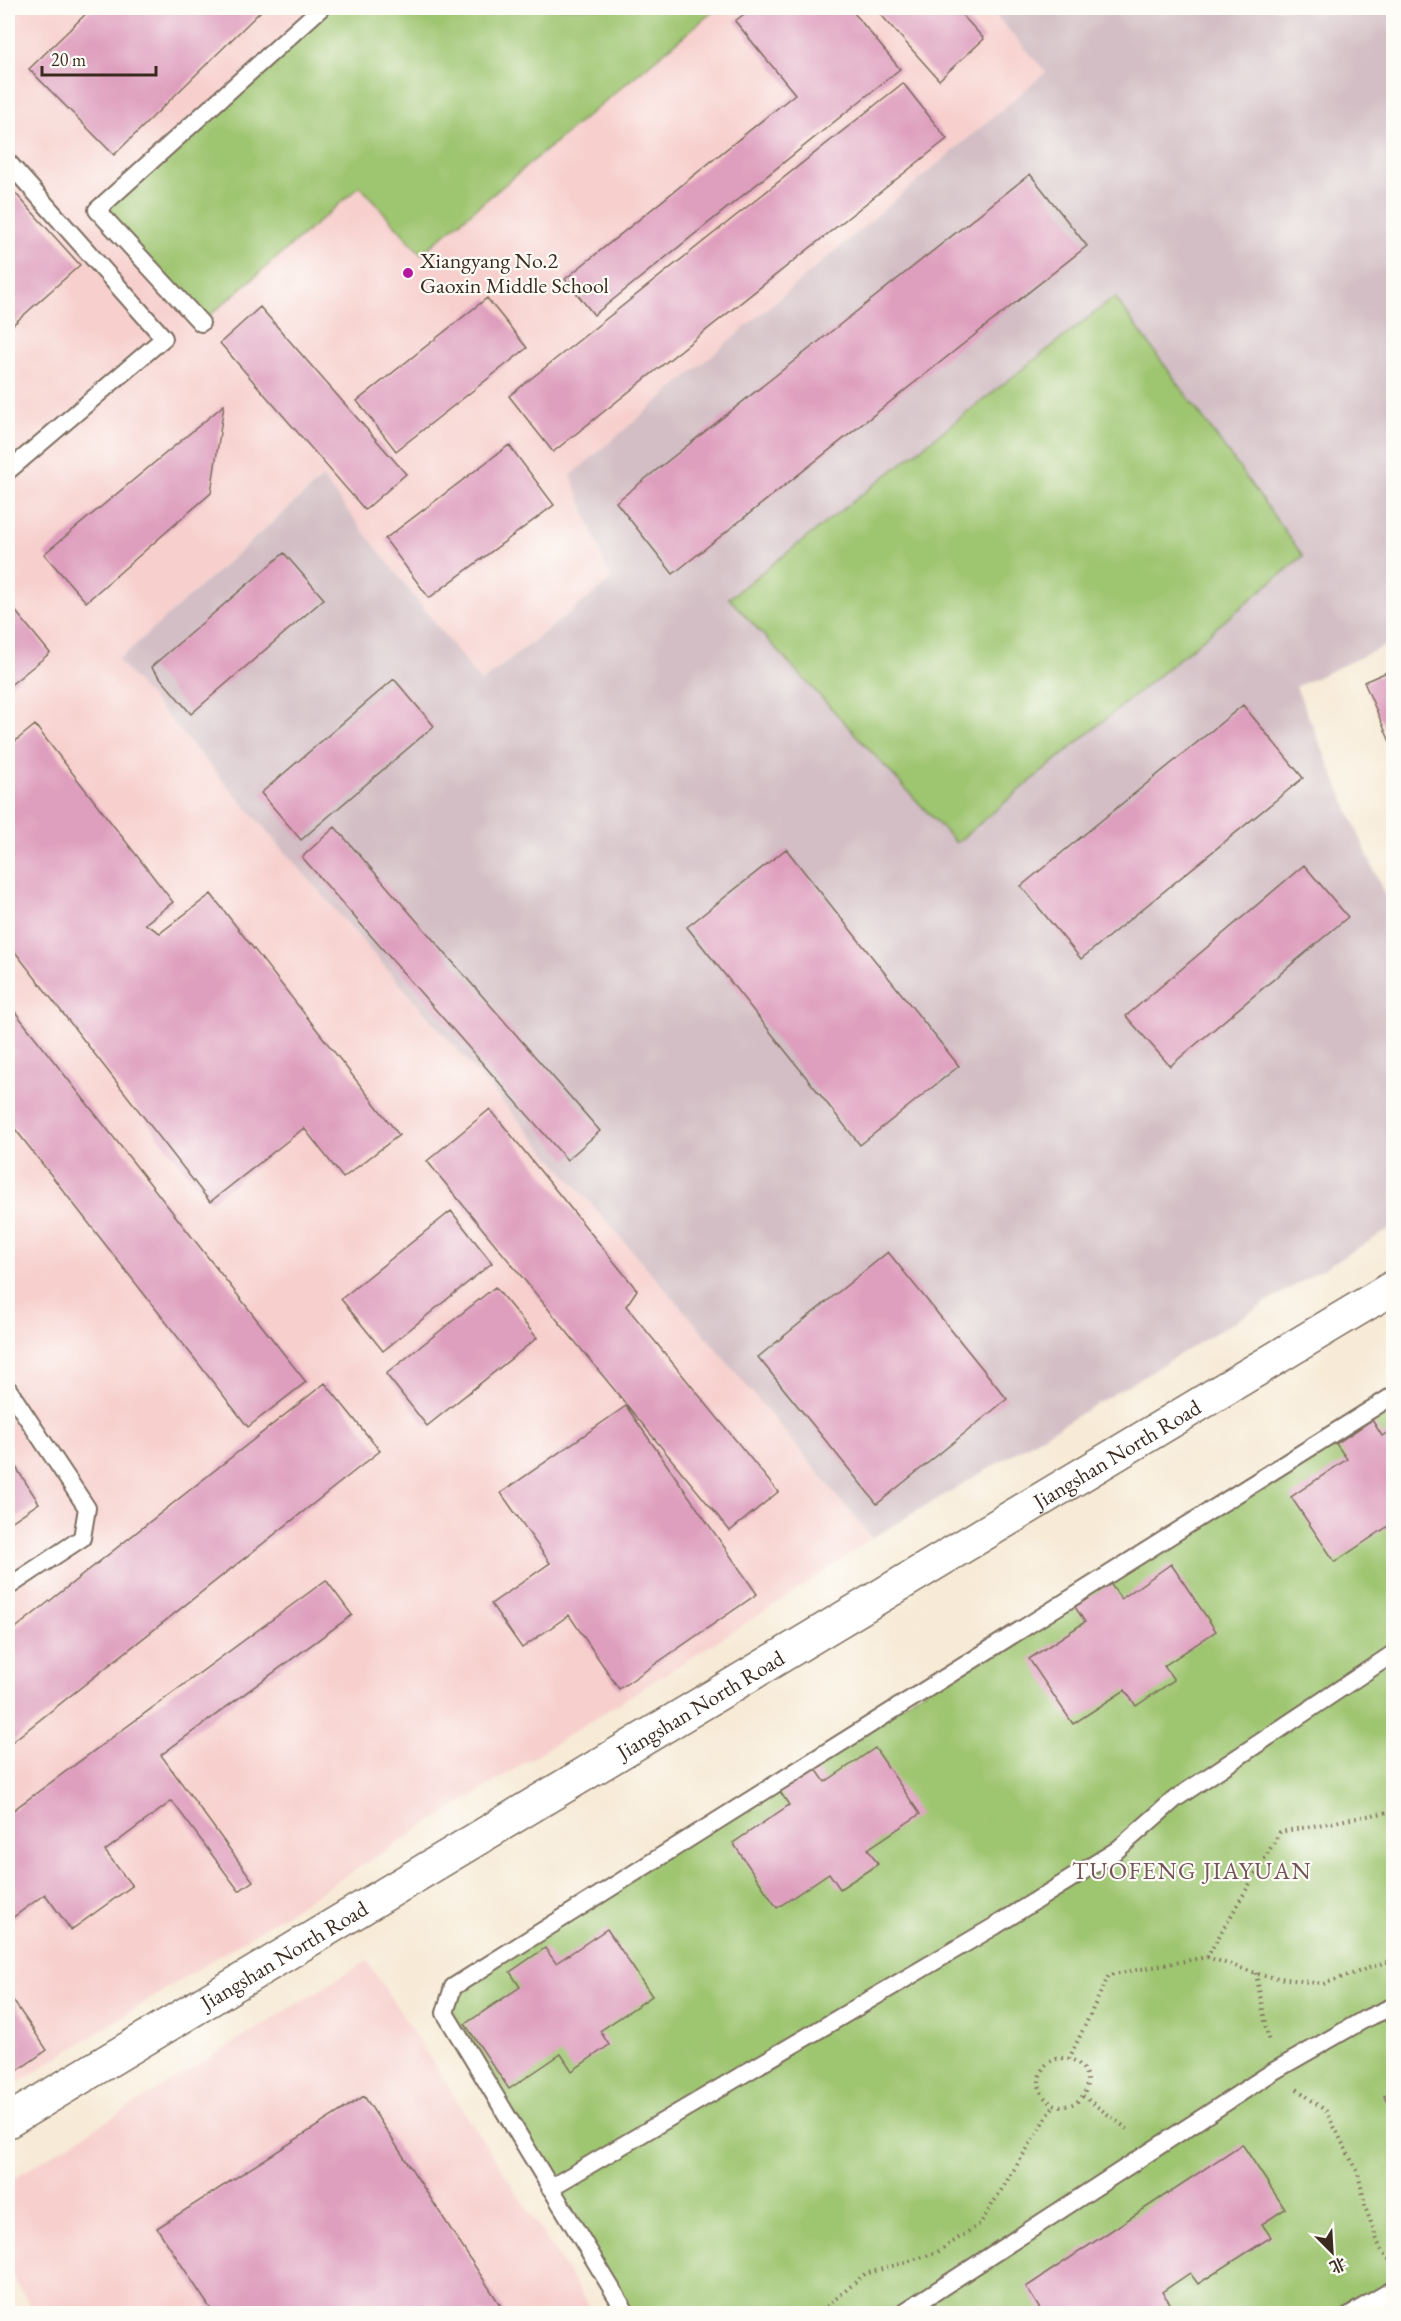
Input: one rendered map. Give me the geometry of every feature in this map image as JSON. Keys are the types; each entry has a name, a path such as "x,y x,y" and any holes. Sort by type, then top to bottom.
{"street":[{"name":"Jiangshan North Road","path":"8,2121 1394,1287"}],"lane":[{"path":"201,323 97,210 321,8"},
{"path":"8,162 164,338 8,471"},
{"path":"8,1389 87,1508 82,1538 8,1587"},
{"path":"627,2313 445,2013 453,1987 1394,1395"},
{"path":"550,2188 985,1932 1117,1850 1175,1799 1394,1653"},
{"path":"901,2313 1274,2071 1365,2019 1394,2006"},
{"path":"1352,2313 1394,2289"}],"path":[{"path":"1207,1957 1280,1832 1394,1810"},
{"path":"1069,2059 1109,1975 1207,1957 1265,1976 1323,1984 1392,1960"},
{"path":"1256,1973 1274,2071 1326,2111 1358,2173 1366,2209 1380,2248 1394,2265"},
{"path":"1069,2059 1076,2061 1086,2073 1087,2081 1083,2096 1063,2106 1048,2100 1040,2087 1042,2072 1046,2065 1053,2061 1069,2059"},
{"path":"1083,2096 1154,2149"},
{"path":"818,2313 865,2274 936,2253 980,2224 1055,2104"}],"shaded area":[{"path":"8,8 989,8 1046,72 571,475 611,580 480,682 321,478 118,660 693,1321 872,1538 746,1623 8,2089"},
{"path":"989,8 1393,8 1393,642 1296,687 1393,915 1393,1227 872,1538 693,1321 118,660 322,478 481,682 611,580 571,475 1046,72"},
{"path":"367,1961 594,2313 35,2313 8,2269 8,2182"}],"green space":[{"path":"321,8 717,8 421,254 360,186 201,323 97,210"},
{"path":"1115,297 1303,556 956,843 729,598"},
{"path":"1393,1395 1393,2289 1351,2314 627,2313 447,2007 453,1987"}],"building":[{"path":"92,8 264,8 114,155 29,69"},
{"path":"752,8 850,8 900,69 594,315 565,279 795,94 735,21"},
{"path":"875,8 956,8 984,39 939,80"},
{"path":"903,83 947,139 553,452 509,396"},
{"path":"1030,174 1087,246 673,574 616,502"},
{"path":"8,185 80,265 8,329"},
{"path":"487,298 527,348 396,451 357,401"},
{"path":"260,307 406,474 365,510 220,343"},
{"path":"224,405 211,493 86,602 44,554"},
{"path":"509,445 554,505 429,598 385,539"},
{"path":"284,553 324,599 191,714 151,667"},
{"path":"8,602 50,653 8,687"},
{"path":"1394,669 1394,751 1364,682"},
{"path":"394,679 434,726 301,840 261,793"},
{"path":"1243,705 1303,778 1081,959 1021,886"},
{"path":"35,725 173,902 145,924 160,933 211,894 399,1135 343,1178 304,1128 210,1202 8,943 8,747"},
{"path":"335,827 600,1131 567,1160 302,857"},
{"path":"786,849 959,1066 860,1145 687,927"},
{"path":"1304,865 1348,917 1170,1066 1126,1016"},
{"path":"8,1003 306,1382 248,1427 8,1120"},
{"path":"490,1109 637,1290 626,1306 778,1492 730,1531 427,1161"},
{"path":"451,1211 492,1263 383,1351 341,1299"},
{"path":"888,1252 1007,1399 877,1504 758,1357"},
{"path":"495,1287 537,1338 427,1426 386,1374"},
{"path":"325,1383 380,1451 8,1745 8,1634"},
{"path":"626,1406 757,1594 619,1689 569,1615 522,1648 491,1604 550,1563 501,1493"},
{"path":"1372,1420 1382,1436 1394,1428 1394,1537 1387,1527 1335,1562 1291,1497 1347,1459 1336,1444"},
{"path":"8,1455 39,1503 8,1524"},
{"path":"1171,1564 1216,1631 1164,1666 1174,1680 1136,1706 1125,1690 1073,1724 1029,1659 1085,1622 1075,1607 1110,1583 1121,1599"},
{"path":"326,1580 352,1615 161,1755 253,1881 239,1891 172,1801 105,1851 132,1886 71,1930 45,1894 8,1921 8,1814"},
{"path":"875,1748 920,1814 868,1849 878,1864 840,1889 829,1873 777,1908 733,1843 789,1805 779,1790 814,1766 825,1782"},
{"path":"607,1929 652,1996 600,2031 609,2045 572,2071 561,2054 509,2089 465,2024 520,1987 510,1972 545,1948 556,1963"},
{"path":"8,1993 47,2050 8,2077"},
{"path":"1394,2090 1394,2111 1384,2096"},
{"path":"364,2096 506,2314 214,2314 157,2228"},
{"path":"1242,2144 1285,2209 1262,2224 1271,2237 1198,2284 1190,2273 1162,2292 1170,2303 1154,2314 1043,2314 1026,2287"}],"place":[{"name":"Xiangyang No.2 Gaoxin Middle School","path":"408,273"}],"district":[{"name":"TUOFENG JIAYUAN","path":"1192,1871"}]}
